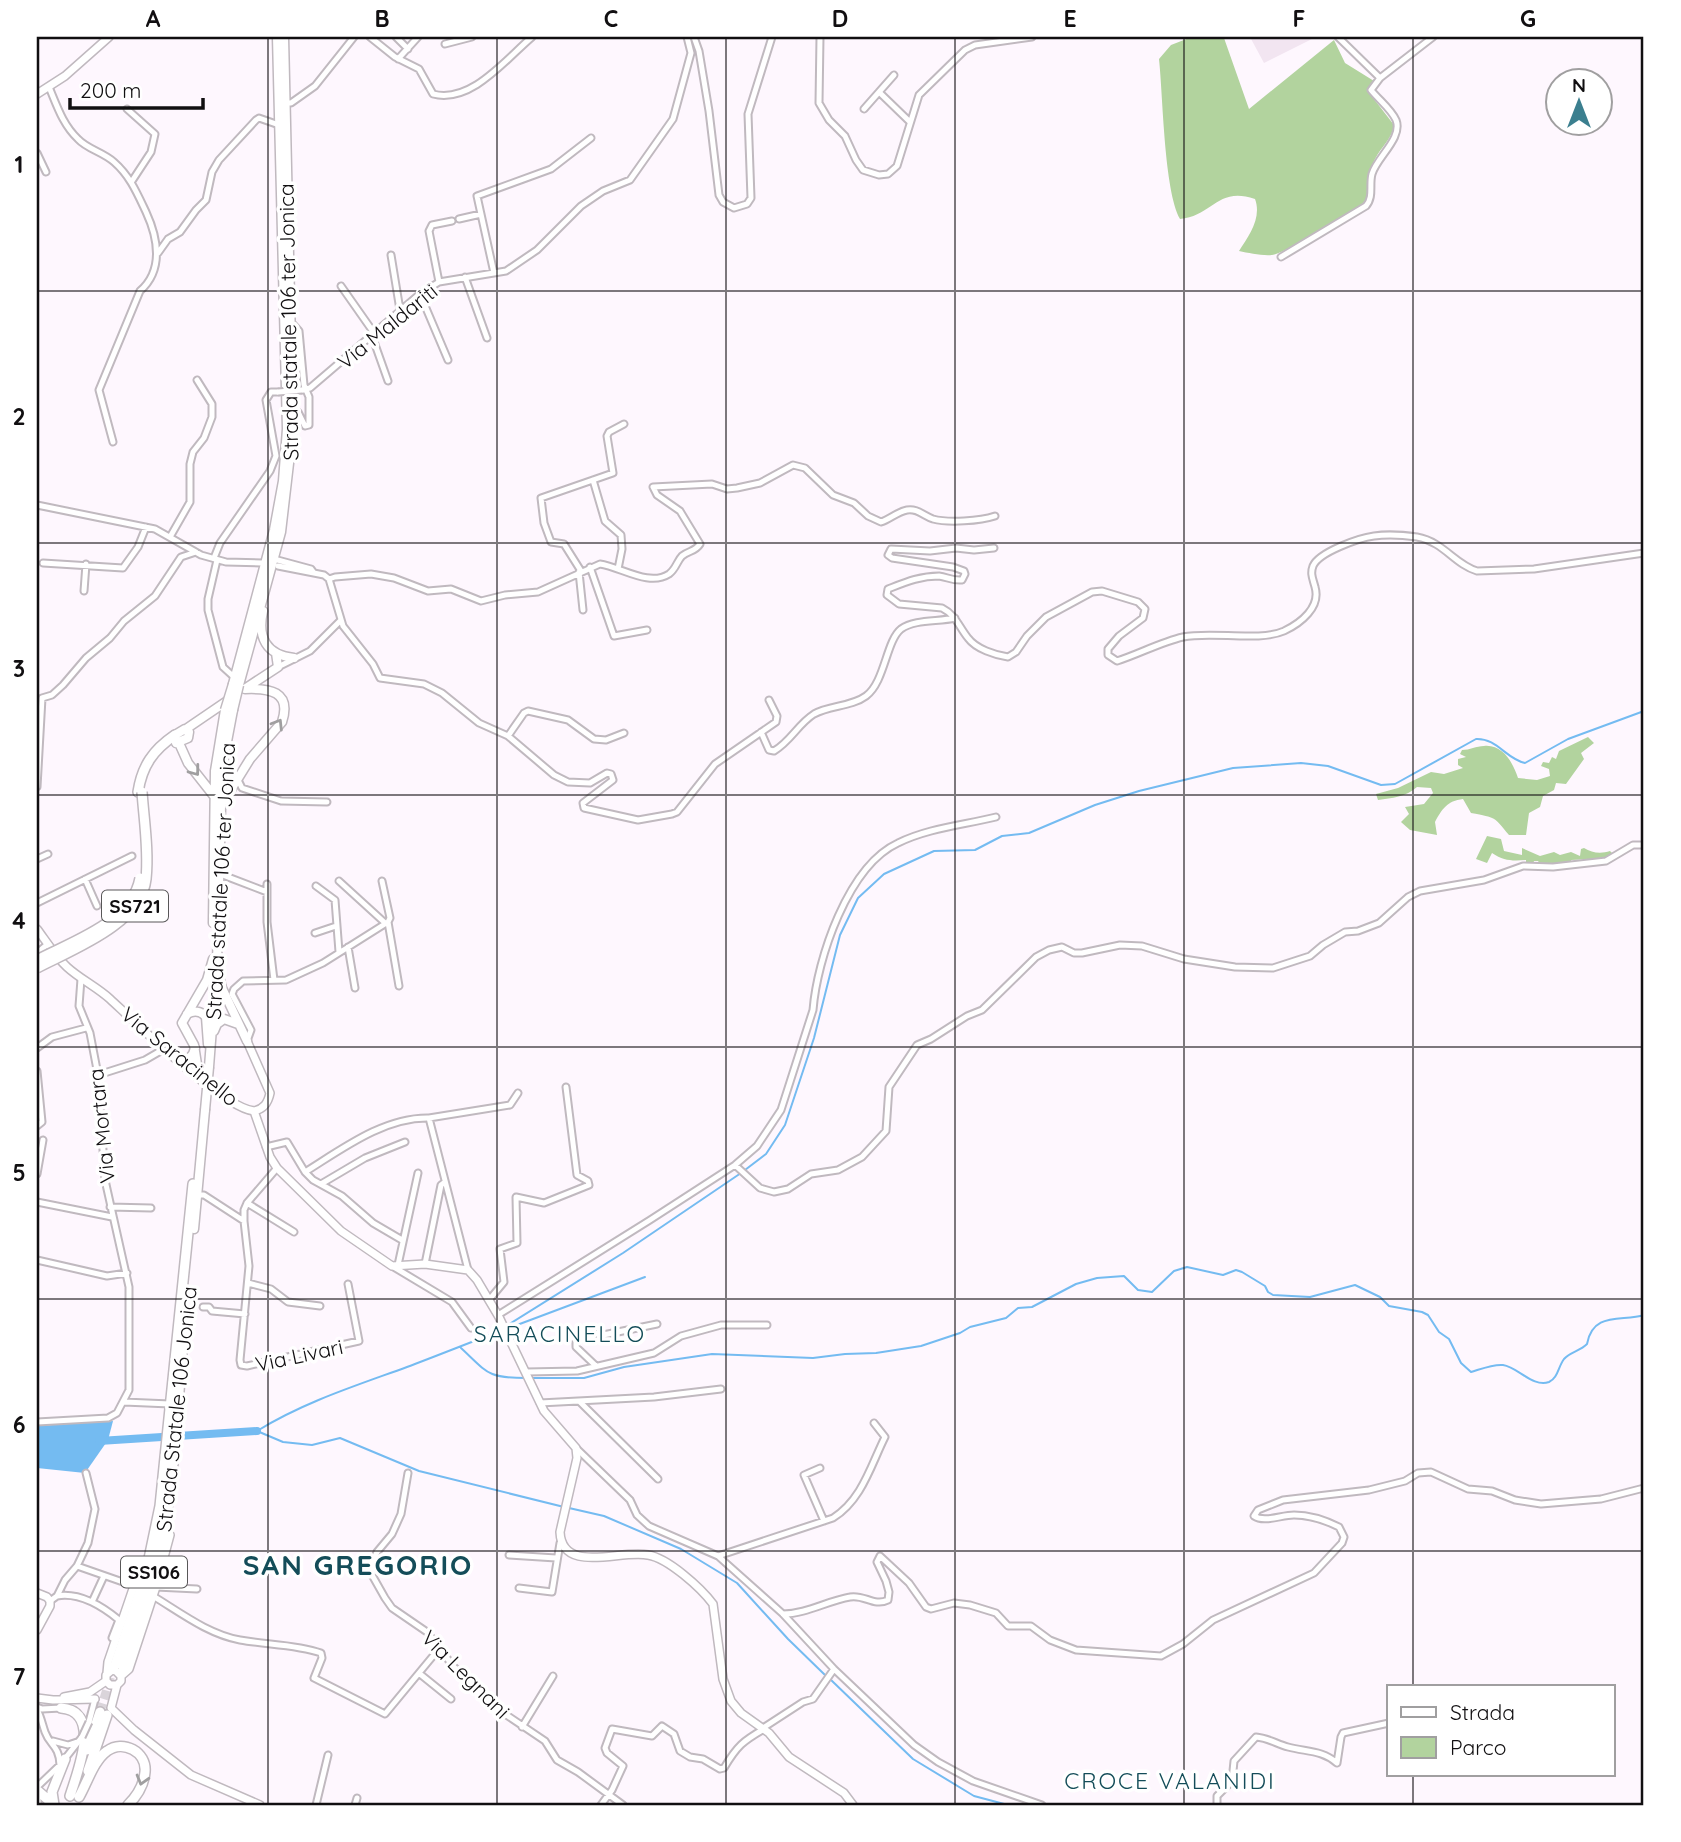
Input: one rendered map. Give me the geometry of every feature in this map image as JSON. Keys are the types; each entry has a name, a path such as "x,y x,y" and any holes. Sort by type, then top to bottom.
{"highway":[{"name":"SS721","path":"37,960 119,916 133,898 141,874 140,792 145,774 156,755 177,740"},
{"name":"SS721","path":"37,970 121,922 139,901 146,877 140,792"},
{"name":"Strada statale 106 ter Jonica","path":"191,1228 193,1184"},
{"name":"Strada Statale 106 Jonica","path":"120,1669 154,1572 162,1539 191,1228"},
{"name":"Strada Statale 106 Jonica","path":"120,1669 155,1538 168,1477"},
{"path":"168,1477 170,1535"},
{"path":"137,1577 155,1538"},
{"path":"61,1708 76,1714 85,1735 85,1748 73,1801"},
{"path":"73,1801 96,1716"},
{"path":"73,1801 104,1754 114,1747 125,1746 138,1754 145,1767 141,1787 128,1805"},
{"path":"54,1805 52,1792 63,1762"},
{"path":"37,1789 54,1805"}],"main road":[{"name":"Strada statale 106 ter Jonica","path":"238,684 274,530 287,429 278,37"},
{"name":"Strada statale 106 ter Jonica","path":"215,961 215,771 229,710 267,580 276,563 289,481 293,412 284,37"},
{"path":"267,580 270,584 260,628 267,646 276,653 294,658"},
{"path":"276,653 278,667"},
{"name":"SS721","path":"177,740 238,684 278,667"},
{"path":"220,814 237,778 282,722 285,708 278,693 267,688 238,684"},
{"name":"Strada statale 106 ter Jonica","path":"191,1228 197,1195 210,1042 220,874 222,768 229,710"},
{"path":"177,740 188,763 214,797"},
{"path":"230,789 242,788"},
{"path":"199,1077 192,1040 183,1027 183,1019 201,993 215,961"},
{"path":"215,961 222,988 247,1041"},
{"path":"183,1019 192,1011 203,1014 207,1020 210,1042"},
{"path":"210,1042 217,1024 224,1019 239,1024"},
{"path":"184,1065 195,1054"},
{"name":"Strada statale 106 ter Jonica","path":"193,1184 204,1109"}],"street":[{"path":"37,94 49,88 109,37"},
{"path":"286,103 315,86 355,37"},
{"path":"370,37 398,59 419,69 433,94 445,97 486,80 532,37"},
{"path":"396,37 408,49"},
{"path":"398,59 418,37"},
{"path":"445,44 472,37"},
{"name":"Via Maldariti","path":"304,390 420,294 439,282 506,271 518,265 581,206 603,191 629,180 641,167 673,119 691,53 687,37"},
{"path":"694,37 699,51 709,111 719,195 723,202 734,208 747,204 751,198 748,114 772,37"},
{"path":"820,37 820,103 829,120 845,136 863,170 878,176 888,174 897,166 919,95 965,50 975,44 1032,37"},
{"path":"1338,37 1380,78"},
{"path":"1281,257 1330,226 1359,212 1369,202 1372,176 1377,162 1394,139 1397,130 1396,122 1371,90 1380,78 1433,37"},
{"path":"864,108 894,75"},
{"path":"49,88 64,122 76,138 106,155 132,181 154,226 158,253"},
{"path":"879,92 910,122"},
{"path":"127,109 155,134 151,152 132,181"},
{"path":"113,442 99,390 140,291 150,282 158,253 168,239 180,232 206,200 212,172 219,160 256,120 259,118 279,124"},
{"path":"494,273 477,196 551,169 592,138"},
{"path":"37,153 46,172"},
{"path":"459,219 481,214"},
{"path":"439,282 429,231 432,225 452,221"},
{"path":"391,255 400,310"},
{"path":"465,277 487,338"},
{"path":"341,286 373,335 388,381"},
{"path":"420,294 448,360"},
{"path":"291,322 299,331 304,390 309,397 309,425 305,426 298,412 293,412"},
{"path":"170,537 190,502 190,464 193,452 204,438 212,417 212,404 197,380"},
{"path":"238,684 223,667 208,610 215,559 220,543 273,464 276,446 266,400 271,392 304,390"},
{"path":"583,610 580,572 564,544 551,542 544,523 541,500 542,496 613,474 607,436 609,432 624,424"},
{"path":"276,563 312,569 314,573 329,579 335,576 371,574 394,578 428,591 451,589 481,601 505,595 538,592 600,564 650,578 660,578 673,570 681,557 695,550 700,544 680,511 657,495 653,487 712,484 727,489 737,488 760,483 793,465 805,468 833,495 854,503 868,516 881,522 906,510 943,520 978,520 995,516"},
{"path":"593,480 605,521 621,535 622,549 618,569"},
{"path":"37,505 146,527 195,552 226,562 262,563"},
{"path":"43,563 118,568 125,566 146,527"},
{"path":"994,548 930,551 896,548 888,552 892,558 964,571 962,580 940,576 920,577 888,589 887,592 890,598 899,604 942,608 955,618 974,644 1008,657 1016,652 1046,617 1089,593 1102,591 1138,602 1145,609 1143,618 1119,636 1108,649 1108,655 1117,661 1183,637 1282,632 1297,624 1315,604 1316,589 1312,569 1315,562 1330,551 1371,536 1418,537 1453,554 1468,568 1477,571 1534,569 1644,553"},
{"path":"37,787 43,698 58,690 124,621 155,596 181,557 195,552"},
{"path":"84,591 86,564"},
{"path":"590,567 614,636 647,630"},
{"path":"329,579 343,626 373,664 380,678 424,684 448,698 479,723 508,736 554,775 568,782 590,783 607,773 611,774 612,780 583,803 584,808 638,820 677,812 715,764 757,737 777,719 769,700"},
{"path":"761,732 769,750 774,751 790,740 800,725 815,714 867,696 903,628 917,623 955,618"},
{"name":"SS721","path":"278,667 310,650 341,620"},
{"path":"508,736 527,711 568,720 594,739 606,740 624,733"},
{"path":"237,778 242,788 281,800 327,802"},
{"path":"498,1316 734,1165 757,1146 781,1110 813,1010 814,995 831,931 842,907 865,871 878,856 896,843 963,823 996,817"},
{"path":"734,1165 760,1188 774,1192 788,1189 811,1174 838,1170 862,1157 886,1131 889,1087 917,1045 931,1040 967,1016 982,1010 1036,957 1049,950 1062,947 1074,953 1082,953 1121,945 1142,946 1184,959 1235,967 1273,968 1310,956 1345,932 1358,931 1379,923 1408,897 1420,891 1484,880 1523,866 1553,867 1606,861 1633,845 1644,845"},
{"path":"37,859 48,854"},
{"path":"37,903 132,856"},
{"path":"220,874 267,892"},
{"path":"85,879 97,906"},
{"path":"339,881 386,922 399,986"},
{"path":"254,1111 266,1105 270,1093 247,1041 251,1030 232,994 234,989 243,981 286,979 323,963 386,922 390,918 382,881"},
{"path":"267,884 267,922 274,980"},
{"path":"316,886 335,900 339,952"},
{"path":"315,933 336,926"},
{"name":"Via Saracinello","path":"37,929 65,965 108,997 164,1049 216,1091 254,1111 266,1147 277,1168 341,1231 395,1266"},
{"path":"37,953 48,944"},
{"path":"348,947 355,988"},
{"name":"Via Mortara","path":"81,979 79,1006 90,1033 98,1075 105,1180 127,1273 129,1390 124,1402"},
{"path":"37,1048 52,1037 86,1028"},
{"path":"98,1075 145,1060 164,1049"},
{"path":"37,1071 42,1122 37,1126"},
{"path":"489,1300 504,1282 500,1249 517,1243 516,1197 544,1203 589,1185 588,1181 577,1175 566,1087"},
{"path":"305,1172 358,1140 399,1121 510,1105 518,1093"},
{"path":"429,1118 468,1270 498,1316 544,1411 576,1448 630,1500 636,1515 649,1526 718,1556 783,1614 834,1669 914,1745 973,1781 1042,1805"},
{"path":"37,1174 43,1140"},
{"path":"266,1147 287,1142 305,1172 342,1196 373,1223 402,1240"},
{"path":"321,1184 365,1158 405,1142"},
{"path":"277,1168 247,1203 294,1232"},
{"path":"395,1266 418,1172"},
{"path":"425,1264 441,1185 445,1182"},
{"path":"197,1195 204,1195 244,1221"},
{"path":"37,1202 112,1217"},
{"name":"Via Livari","path":"247,1203 244,1221 249,1266 241,1365 247,1366 359,1341 348,1284"},
{"path":"110,1207 151,1208"},
{"path":"37,1260 107,1276 127,1273"},
{"path":"395,1266 425,1264 468,1270"},
{"path":"395,1266 452,1302 471,1328"},
{"path":"248,1283 271,1289 288,1302 320,1306"},
{"path":"204,1307 209,1307 212,1311 244,1314"},
{"path":"596,1366 576,1347 576,1342 585,1331 603,1335 657,1324"},
{"path":"526,1373 577,1371 654,1353 681,1336 721,1325 767,1325"},
{"path":"540,1403 654,1397 721,1388"},
{"path":"37,1423 108,1418 117,1413 124,1402 172,1410"},
{"path":"580,1402 658,1479"},
{"path":"718,1556 833,1518 848,1507 867,1478 885,1437 874,1423"},
{"path":"519,1588 552,1592 562,1517 577,1458 576,1448"},
{"path":"820,1468 804,1475 824,1521"},
{"path":"783,1614 796,1613 853,1596 886,1602 889,1592 877,1562 880,1556 909,1583 926,1607 931,1609 954,1603 988,1610 996,1613 1009,1626 1031,1626 1050,1640 1076,1650 1161,1656 1183,1644 1213,1620 1314,1573 1342,1542 1344,1536 1339,1527 1315,1517 1294,1515 1260,1520 1254,1516 1258,1510 1283,1500 1369,1490 1405,1481 1418,1473 1430,1472 1468,1489 1492,1491 1515,1500 1541,1504 1601,1499 1644,1488"},
{"path":"37,1630 89,1543 95,1509 86,1473"},
{"name":"Via Legnani","path":"408,1473 401,1514 392,1534 377,1552 372,1563 372,1575 392,1608 427,1632 453,1666 499,1710 545,1741 556,1760 578,1772 623,1805"},
{"path":"37,1698 81,1700 92,1695 114,1670 129,1669 170,1535"},
{"path":"560,1543 566,1552 577,1557 648,1555 678,1571 706,1595 713,1604 723,1679 731,1701 741,1713 764,1729 789,1758 844,1793 853,1805"},
{"path":"509,1555 556,1558"},
{"path":"77,1566 120,1581 132,1594"},
{"path":"92,1602 104,1576"},
{"path":"104,1681 137,1577"},
{"path":"120,1581 131,1581 137,1577"},
{"path":"156,1587 197,1589"},
{"path":"37,1593 54,1599 67,1595 92,1602 119,1620 112,1638"},
{"path":"153,1596 214,1632 241,1640 321,1653 322,1658 314,1678 385,1714 433,1656"},
{"path":"120,1669 121,1681 117,1685 111,1708 191,1775 260,1805"},
{"path":"601,1805 609,1796 623,1766 607,1753 605,1748 612,1729 652,1736 662,1726 674,1734 680,1751 690,1757 703,1759 720,1769 724,1768 737,1747 753,1734 803,1702 813,1699 834,1669"},
{"path":"420,1674 451,1699"},
{"path":"522,1727 553,1676"},
{"path":"104,1681 112,1686 117,1685"},
{"path":"53,1700 92,1695"},
{"path":"38,1805 37,1789 63,1762 96,1716 92,1695"},
{"path":"81,1700 96,1716"},
{"path":"37,1708 61,1708"},
{"path":"37,1708 45,1723"},
{"path":"61,1708 50,1713 45,1723 45,1732 59,1751 63,1762"},
{"path":"1217,1805 1217,1796 1232,1781 1234,1761 1255,1737 1276,1741 1291,1748 1325,1754 1337,1763 1343,1733 1387,1723"},
{"path":"50,1740 68,1745 81,1739"},
{"path":"316,1805 328,1755"},
{"path":"355,1805 356,1798"}],"shaded area":[{"path":"1250,37 1316,37 1264,63"}],"green space":[{"path":"1189,38 1224,38 1249,109 1334,40 1345,63 1374,81 1367,90 1394,125 1373,164 1368,199 1321,231 1272,255 1239,251 1256,220 1255,199 1232,196 1191,217 1180,219 1167,165 1159,59 1171,45"},
{"path":"1588,737 1594,743 1581,753 1584,759 1566,784 1556,783 1554,790 1543,796 1540,807 1529,813 1526,835 1509,835 1494,819 1471,813 1463,799 1449,804 1443,810 1435,822 1437,835 1410,830 1401,822 1409,814 1405,807 1424,804 1433,793 1431,788 1417,787 1404,795 1378,800 1376,794 1398,788 1431,772 1444,774 1463,768 1458,765 1458,759 1466,757 1460,754 1462,750 1481,746 1491,746 1502,751 1518,778 1537,780 1550,776 1549,769 1541,766 1543,762 1549,763 1552,757 1556,759 1559,751"},
{"path":"1487,836 1501,839 1504,851 1522,855 1522,848 1540,856 1554,852 1560,855 1571,852 1580,856 1581,849 1584,848 1593,852 1612,853 1609,858 1571,860 1572,863 1540,864 1534,861 1533,864 1526,864 1526,860 1508,860 1492,853 1487,863 1476,859"}],"water":[{"path":"113,1421 108,1440 85,1473 37,1468 37,1426"}],"waterway":[{"path":"745,1170 766,1154 785,1125 814,1038 840,935 858,898 884,874 934,851 975,850 1002,836 1029,833 1095,805 1139,791 1233,768 1301,763 1328,766 1381,785 1395,784 1476,739 1490,742 1525,763 1568,739 1644,711"},
{"path":"508,1325 623,1253 741,1173"},
{"path":"531,1378 584,1378 624,1367 712,1354 813,1358 921,1346 970,1327 1006,1318 1018,1308 1032,1307 1076,1284 1097,1278 1124,1276 1138,1290 1152,1292 1174,1271 1187,1267 1223,1275 1236,1270 1265,1286 1273,1295 1310,1297 1355,1285 1380,1297 1389,1306 1428,1315 1439,1332 1449,1339 1461,1363 1471,1372 1503,1365 1531,1380 1543,1383 1554,1378 1566,1357 1587,1344 1590,1334 1602,1322 1644,1315"},
{"path":"509,1328 645,1277"},
{"path":"257,1431 330,1395 503,1330"},
{"path":"461,1348 495,1375 526,1378"},
{"path":"257,1431 283,1442 312,1445 340,1438 419,1471 564,1507"},
{"path":"99,1441 257,1431"},
{"path":"569,1508 604,1516 681,1549 737,1583 825,1675"},
{"path":"830,1679 913,1759 974,1796 1008,1805"}],"tunnel":[{"path":"100,1712 114,1666"}],"district":[{"name":"SARACINELLO","path":"560,1333"},
{"name":"SAN GREGORIO","path":"358,1564"},
{"name":"CROCE VALANIDI","path":"1170,1780"}]}
